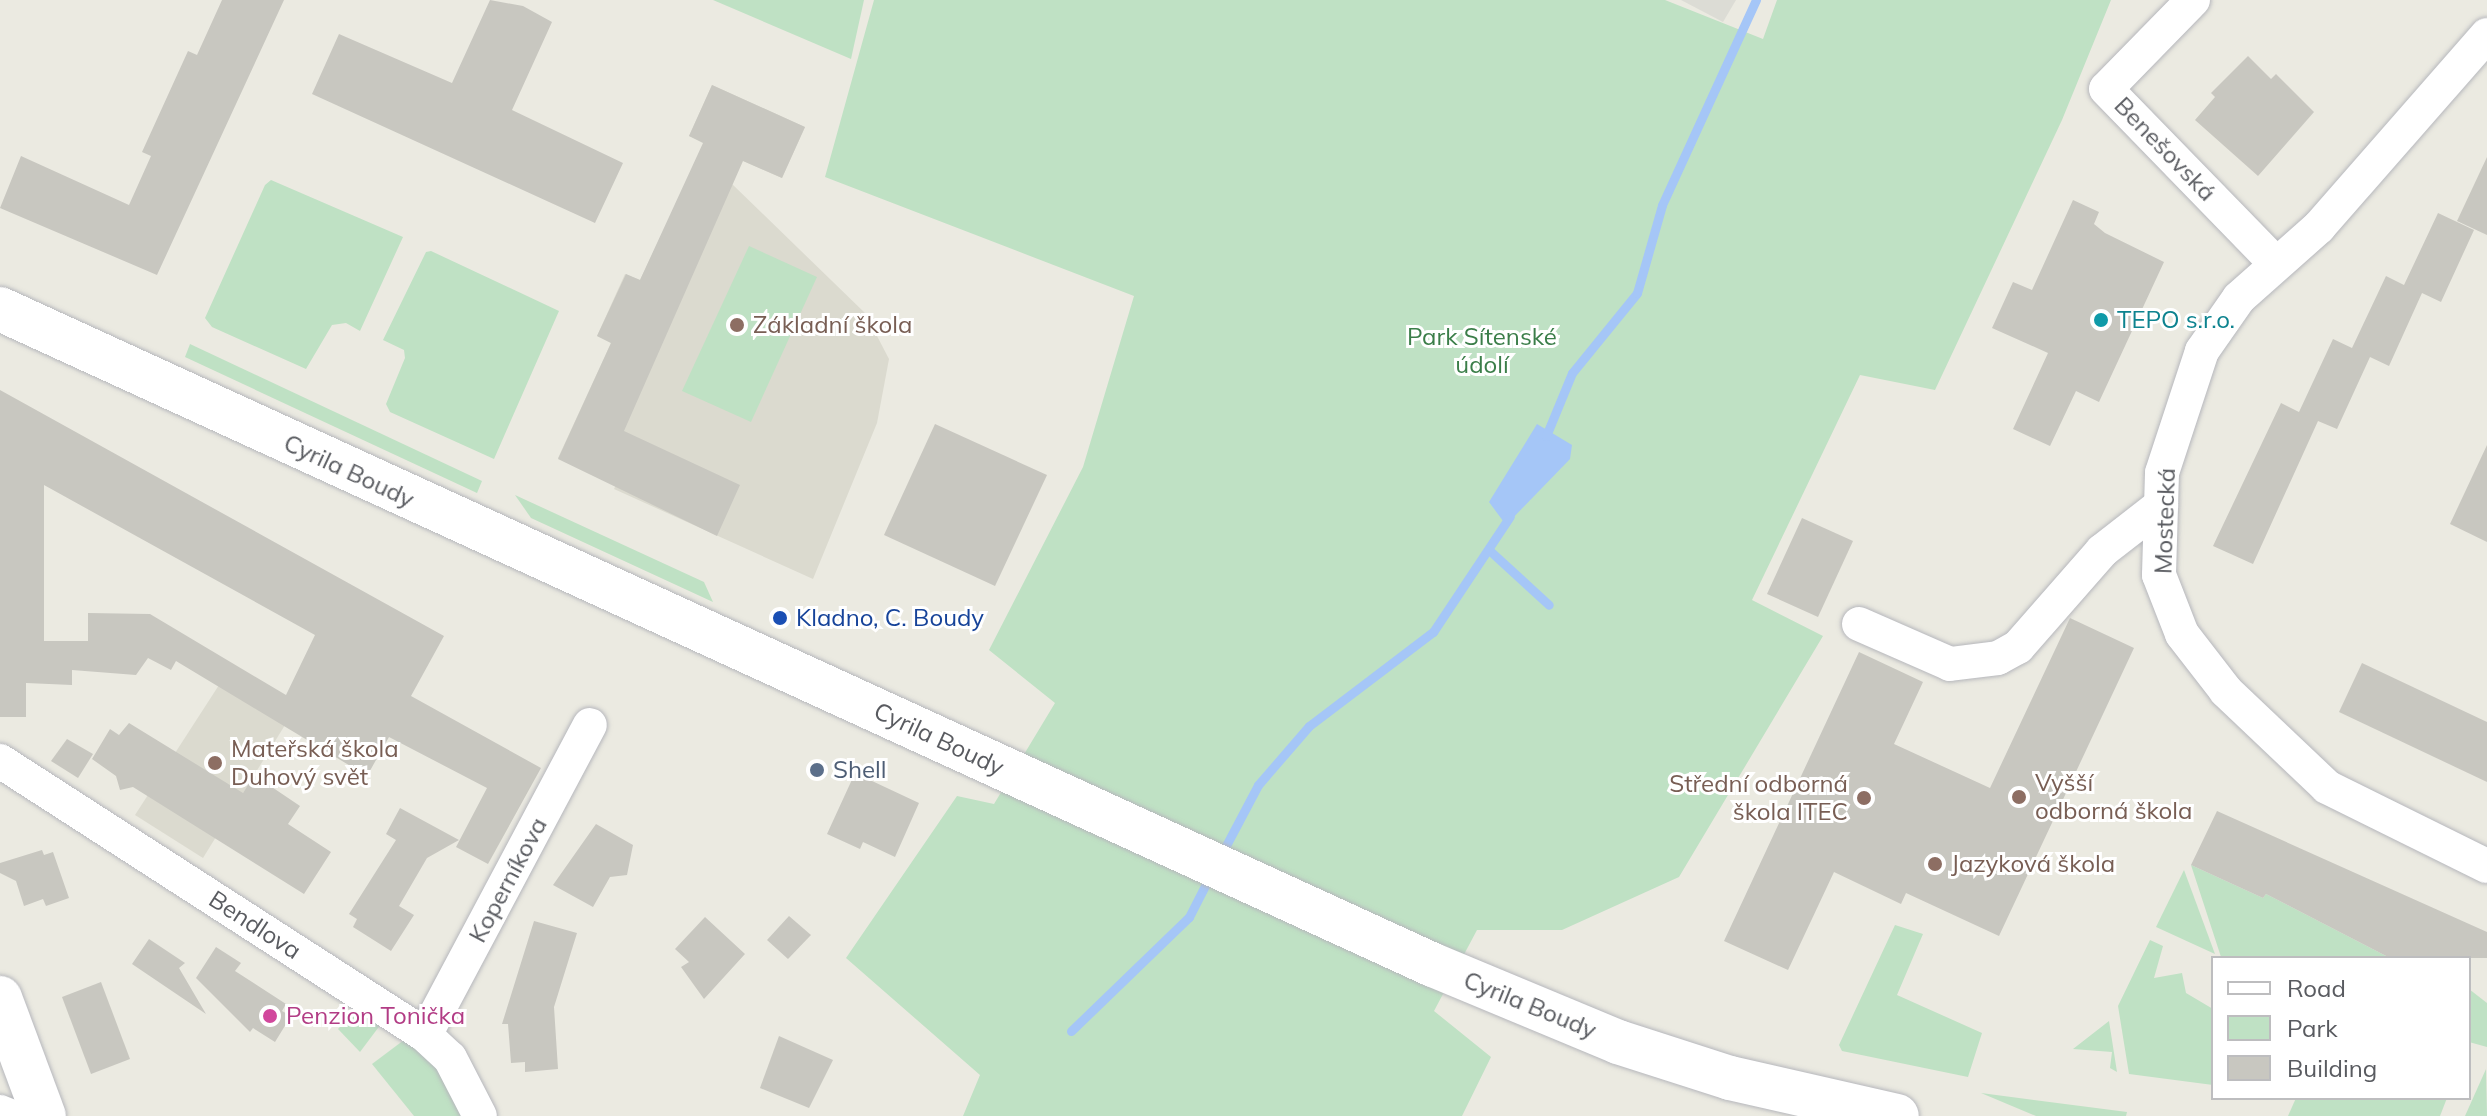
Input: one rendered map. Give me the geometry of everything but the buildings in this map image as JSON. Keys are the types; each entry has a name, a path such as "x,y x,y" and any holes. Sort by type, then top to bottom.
{"street":[{"name":"Benešovská","path":"2193,0 2106,89 2276,264"},
{"name":"Mostecká","path":"2487,35 2319,227 2239,298 2202,351 2162,473 2159,575 2182,634 2242,709 2327,787 2487,866"},
{"name":"Cyrila Boudy","path":"0,309 1433,965 1618,1042 1835,1111 1897,1116"},
{"path":"1859,624 1950,664 1998,658 2018,647 2102,551 2161,505"},
{"name":"Koperníkova","path":"425,1035 590,725"},
{"name":"Bendlova","path":"0,761 425,1035 450,1058 480,1116"},
{"path":"0,998 44,1116"},
{"path":"0,1112 10,1116"}],"shaded area":[{"path":"1681,0 1736,0 1723,22"},
{"name":"Základní škola","path":"712,85 805,127 782,178 741,160 732,184 865,313 889,359 877,423 813,579 614,489 618,481 558,458 611,343 597,336 625,274 640,280 705,143 689,136"},
{"name":"Mateřská škola Duhový svět","path":"219,685 285,725 203,858 135,815"}],"green space":[{"path":"713,0 864,0 851,59"},
{"name":"Park Sítenské údolí","path":"874,0 1665,0 1763,39 1777,0 2111,0 2062,120 1935,390 1860,375 1752,600 1823,636 1679,877 1562,930 1477,930 1434,1011 1491,1057 1462,1116 963,1116 980,1075 846,958 957,796 994,804 1055,703 989,650 1083,467 1134,296 825,177"},
{"path":"271,180 403,237 360,331 346,323 332,325 306,369 212,327 205,318 265,185"},
{"path":"749,246 817,277 751,422 682,391"},
{"path":"431,251 559,311 494,459 390,412 386,404 405,358 404,350 383,340 426,252"},
{"path":"190,344 482,481 477,493 185,357"},
{"path":"515,495 704,582 713,602 531,518"},
{"path":"2191,865 2263,898 2266,894 2386,956 2221,956"},
{"path":"2184,870 2215,954 2156,927"},
{"path":"1895,925 1923,934 1897,995 1982,1033 1968,1077 1842,1051 1839,1045"},
{"path":"2150,940 2163,946 2154,978 2182,973 2186,993 2211,1008 2211,1085 2129,1074 2118,1006"},
{"path":"2471,991 2487,1003 2487,1047 2471,1043"},
{"path":"358,1008 381,1024 360,1052 338,1029"},
{"path":"2109,1021 2117,1072 2110,1068 2112,1052 2073,1049"},
{"path":"404,1040 434,1063 468,1116 414,1116 372,1064"},
{"path":"2486,1069 2487,1116 2465,1116"},
{"path":"1981,1093 2127,1112 2126,1116 2036,1116"},
{"path":"2295,1100 2446,1100 2440,1116 2288,1116"}],"water":[{"path":"1537,424 1572,445 1570,459 1506,525 1489,502"}],"waterway":[{"path":"1546,436 1572,373 1637,293 1662,205 1756,0"},
{"path":"1221,855 1258,785 1309,726 1433,632 1510,516"},
{"path":"1489,550 1549,605"},
{"path":"1071,1031 1189,917 1210,876"}],"place":[{"name":"TEPO s.r.o.","path":"2101,320"},
{"name":"Základní škola","path":"737,325"},
{"name":"Kladno, C. Boudy","path":"780,618"},
{"name":"Mateřská škola Duhový svět","path":"215,763"},
{"name":"Shell","path":"817,770"},
{"name":"Vyšší odborná škola","path":"2019,797"},
{"name":"Střední odborná škola ITEC","path":"1864,798"},
{"name":"Jazyková škola","path":"1935,864"},
{"name":"Penzion Tonička","path":"270,1016"}]}
